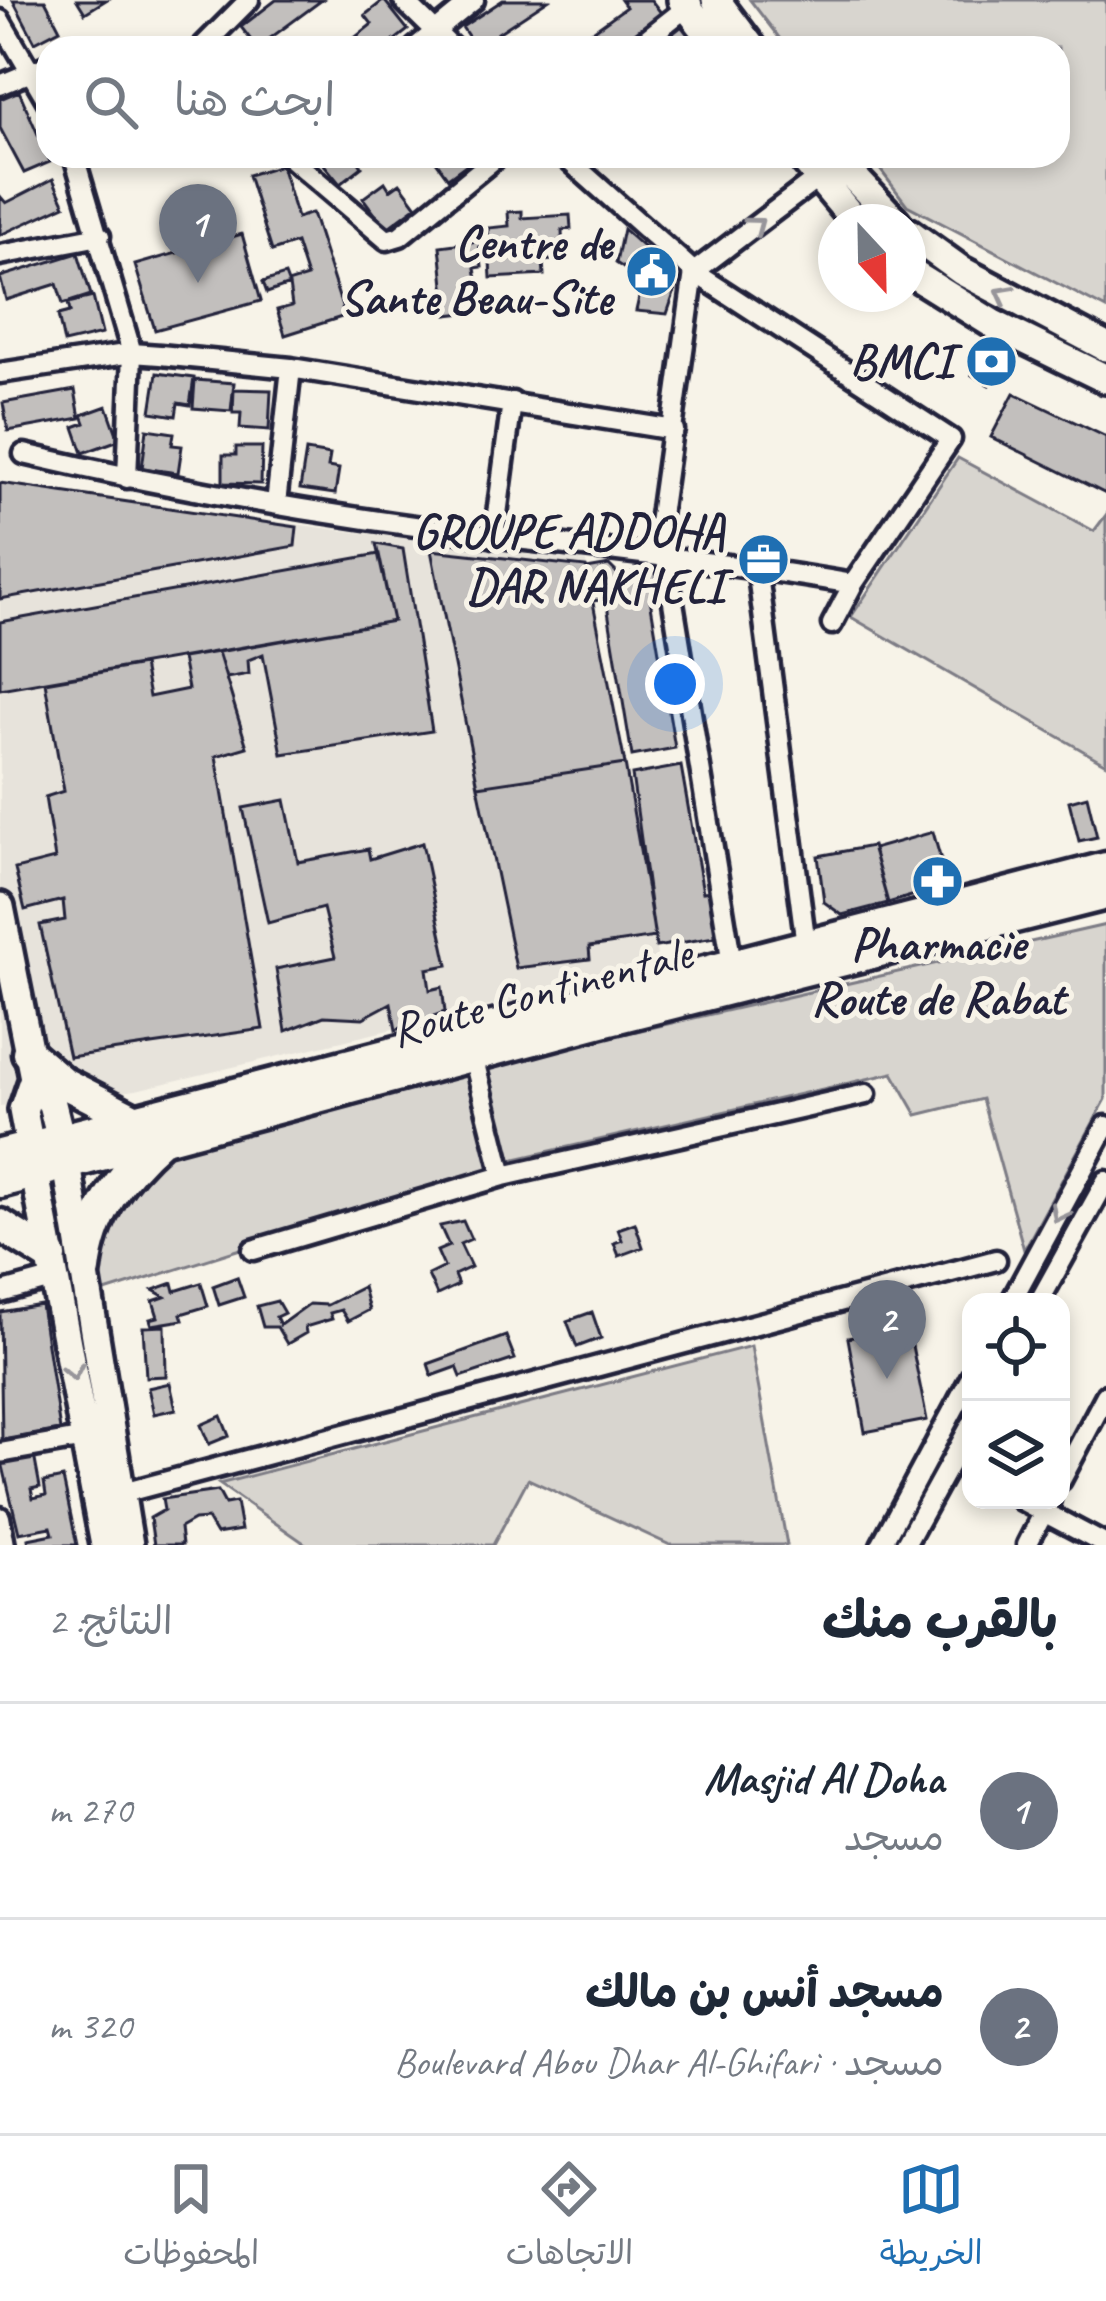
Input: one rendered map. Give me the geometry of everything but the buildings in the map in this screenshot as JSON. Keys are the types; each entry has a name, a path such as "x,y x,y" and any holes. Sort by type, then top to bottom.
{"main road":[{"name":"Route Continentale","path":"0,1182 22,1158 65,1151 732,964 1106,868"},
{"name":"Route Continentale","path":"150,1128 473,1056 1106,894"},
{"path":"0,1225 64,1268 150,1128 31,1066"}],"street":[{"path":"213,36 250,0"},
{"path":"403,0 439,36"},
{"path":"430,36 474,0"},
{"path":"716,0 743,36"},
{"path":"649,36 689,2 711,36"},
{"path":"0,20 36,65"},
{"path":"0,85 36,69"},
{"path":"78,168 132,352 128,478"},
{"path":"302,168 387,240 400,236 483,168"},
{"path":"578,168 694,272 951,439 853,584 832,624"},
{"path":"732,964 660,552 694,272 812,168"},
{"path":"821,168 844,204"},
{"path":"825,168 872,204"},
{"path":"0,255 100,236"},
{"path":"926,245 962,271 1106,347"},
{"path":"926,282 993,324 1106,379"},
{"path":"0,373 132,352 291,368 674,430"},
{"path":"276,504 291,368"},
{"path":"494,537 512,402"},
{"path":"24,454 276,504 494,537 660,552 853,584"},
{"path":"757,567 806,945"},
{"path":"0,907 31,1066 52,1104 65,1151 64,1268 105,1545"},
{"path":"473,1056 503,1176"},
{"path":"31,1066 23,1110 22,1158 64,1268 129,1545"},
{"path":"254,1250 503,1176 866,1094"},
{"path":"1016,1293 1106,1126"},
{"path":"1044,1293 1106,1180"},
{"path":"119,1494 996,1260"},
{"path":"0,1293 64,1268"},
{"path":"880,1545 962,1394"},
{"path":"1070,1463 1106,1395"},
{"path":"0,1453 86,1438"},
{"path":"905,1545 962,1441"},
{"path":"930,1453 962,1469"},
{"path":"1027,1545 1045,1509"},
{"path":"1052,1509 1106,1545"},
{"path":"0,1517 5,1545"}],"shaded area":[{"path":"750,0 1106,0 1106,309 926,215 926,204 906,204 879,168 1070,168 1070,36 778,36"},
{"path":"958,458 1094,531 1106,515 1106,764 851,617"},
{"path":"0,486 586,562 659,966 136,1090 0,1106"},
{"path":"1106,925 1106,1099 1024,1250 982,1099 917,1115 893,1073 511,1160 486,1065"},
{"path":"467,1073 493,1169 102,1293 95,1244 164,1150"},
{"path":"751,1346 787,1545 670,1545 528,1479 493,1545 307,1545 219,1484"}],"place":[{"name":"Centre de Sante Beau-Site","path":"651,271"},
{"name":"Masjid Al Doha","path":"198,283"},
{"name":"BMCI","path":"992,361"},
{"name":"GROUPE ADDOHA DAR NAKHELI","path":"763,559"},
{"name":"Pharmacie Route de Rabat","path":"938,881"},
{"name":"مسجد أنس بن مالك","path":"887,1379"}]}
